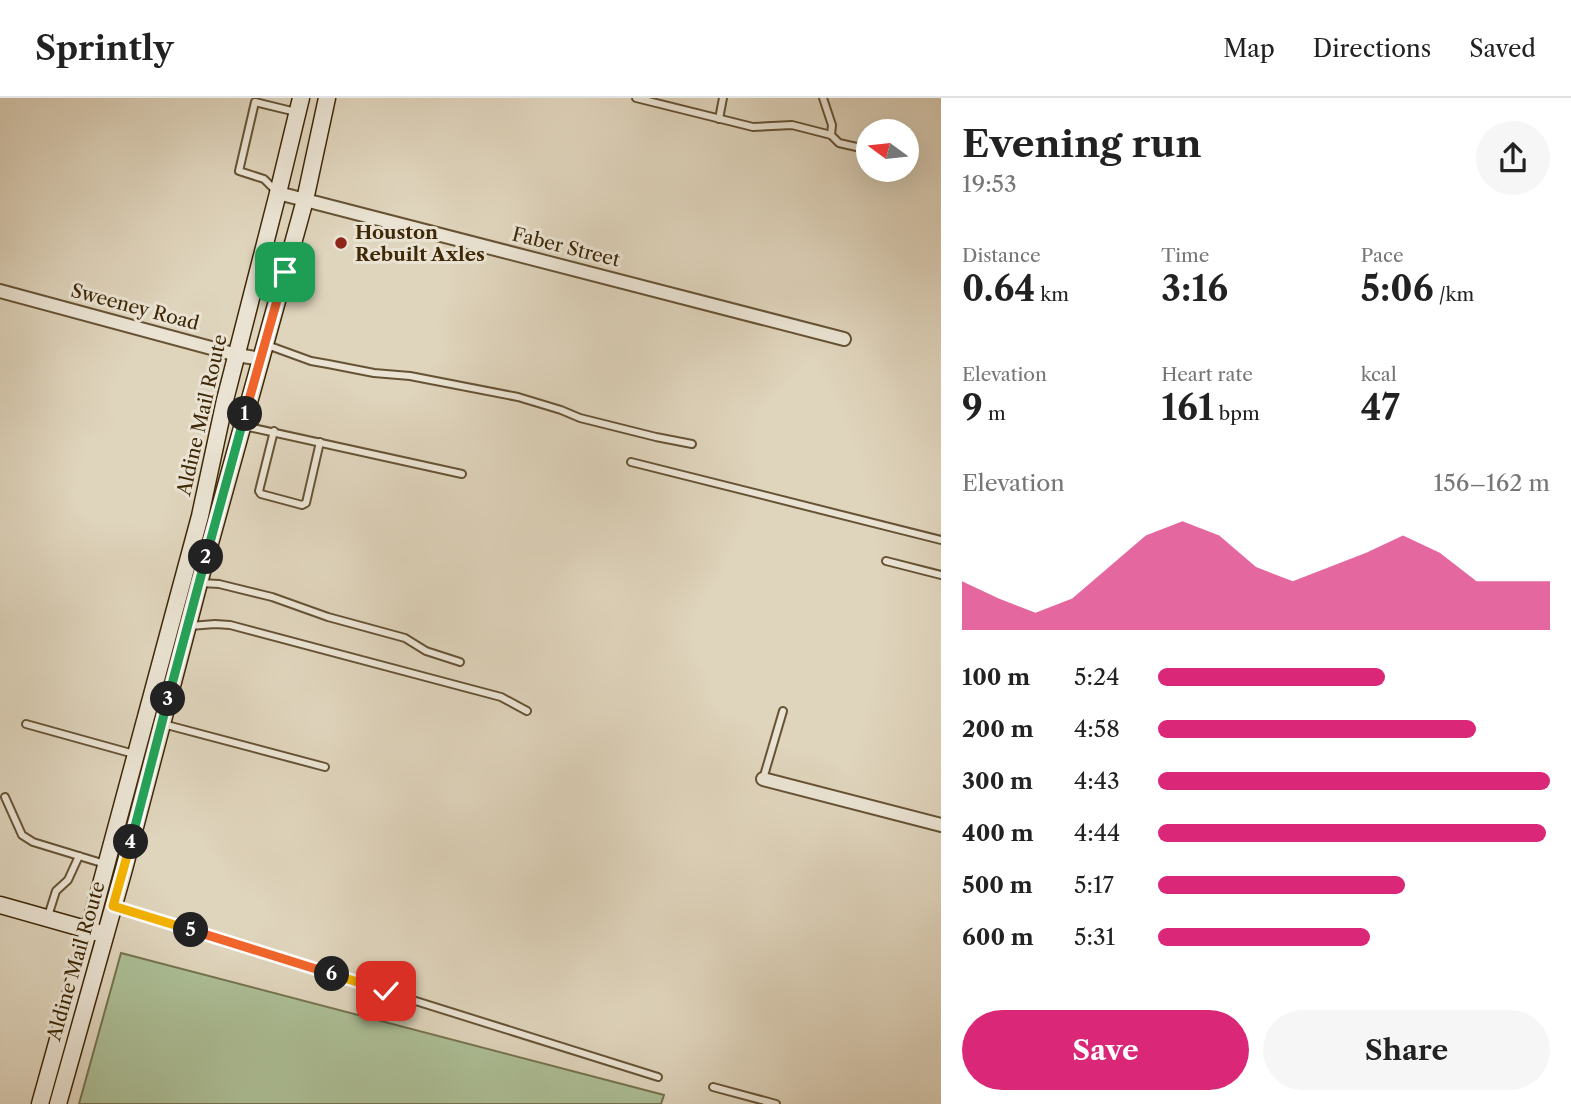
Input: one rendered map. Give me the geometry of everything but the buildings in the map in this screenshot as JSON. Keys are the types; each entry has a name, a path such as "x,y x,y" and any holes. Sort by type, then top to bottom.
{"main road":[{"name":"Aldine Mail Route","path":"58,1104 305,200 327,98"},
{"name":"Aldine Mail Route","path":"40,1104 200,516 220,421 299,105"},
{"path":"220,421 242,425"},
{"path":"182,580 199,583"},
{"path":"136,755 153,758"},
{"path":"0,905 106,934"}],"street":[{"name":"Faber Street","path":"278,193 844,339"},
{"name":"Sweeney Road","path":"0,290 237,355 263,352"},
{"path":"763,779 941,825"}],"lane":[{"path":"636,98 753,127 792,125 831,135 839,143 856,147"},
{"path":"719,119 723,98"},
{"path":"823,98 831,125 831,135"},
{"path":"278,193 264,178 239,171 255,102 299,105"},
{"path":"263,352 518,397 580,418 692,444"},
{"path":"242,425 462,474"},
{"path":"274,431 259,491 261,494 302,505 306,503 320,442"},
{"path":"631,463 941,540"},
{"path":"886,561 941,575"},
{"path":"199,583 219,584 272,597 328,617 405,638 426,651 460,662"},
{"path":"188,626 230,625 501,697 527,711"},
{"path":"763,779 783,711"},
{"path":"26,724 136,755"},
{"path":"161,724 325,767"},
{"path":"5,797 22,835 33,842 106,865"},
{"path":"48,918 55,891 68,880 79,856"},
{"path":"113,906 659,1077"},
{"path":"713,1087 776,1104"}],"green space":[{"path":"121,953 664,1095 661,1104 79,1104"}],"place":[{"name":"Houston Rebuilt Axles","path":"341,243"}],"route":[{"path":"285,272 113,906 386,991"}]}
